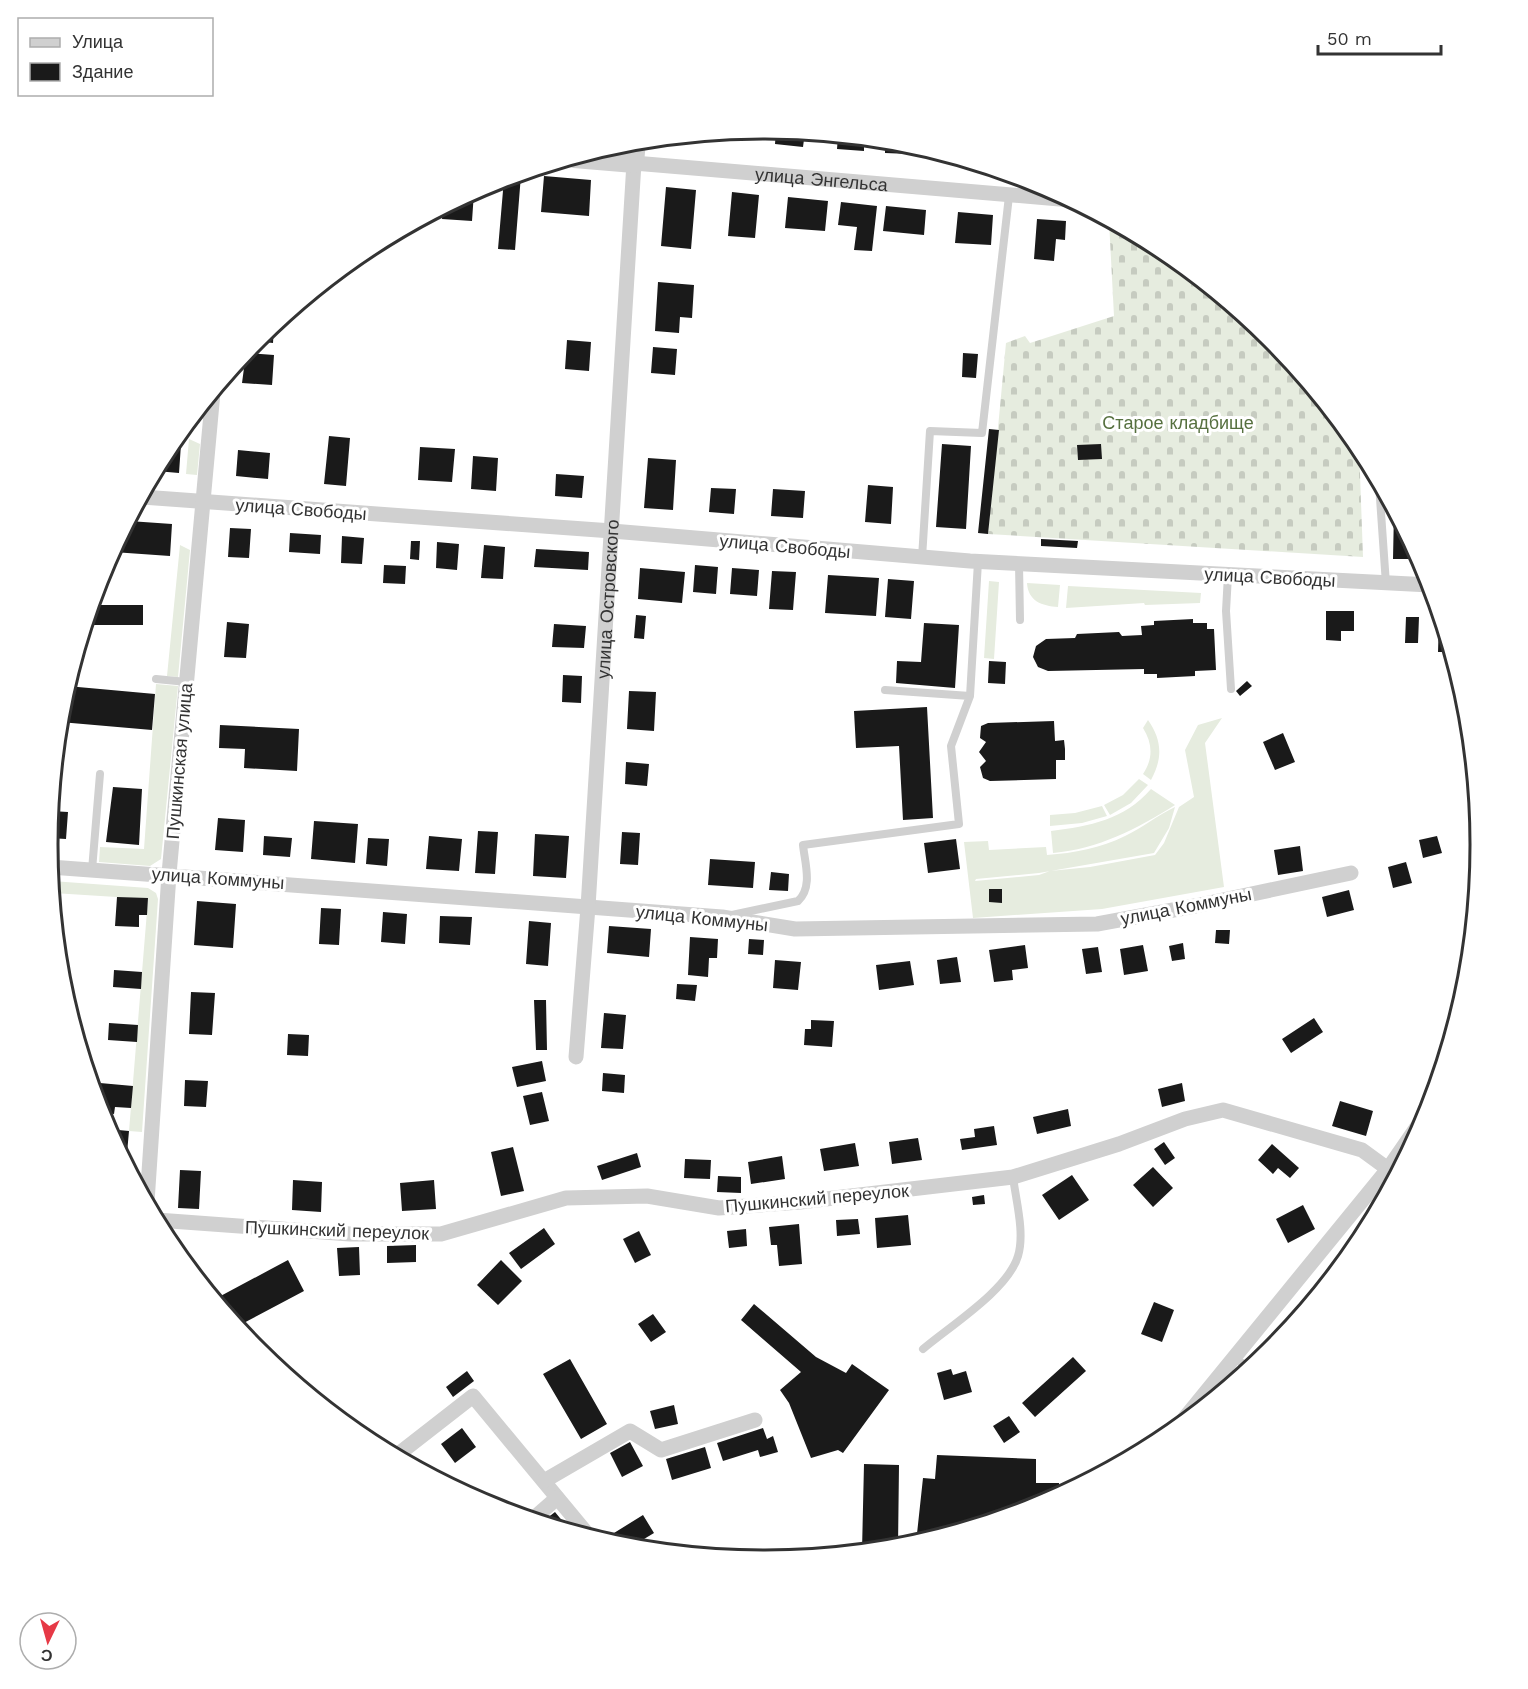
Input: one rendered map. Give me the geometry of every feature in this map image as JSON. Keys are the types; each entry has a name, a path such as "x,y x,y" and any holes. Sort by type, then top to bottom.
{"street":[{"name":"улица Островского","path":"576,1057 588,907 635,151"},
{"name":"улица Энгельса","path":"595,160 1046,198"},
{"name":"Пушкинская улица","path":"148,1188 169,874 212,406"},
{"name":"улица Свободы","path":"150,498 612,531 922,558 1420,585"},
{"name":"улица Коммуны","path":"59,868 169,874 722,917 795,929 1096,924 1351,873"},
{"name":"Пушкинский переулок","path":"168,1222 351,1234 441,1234 566,1198 647,1196 719,1208 800,1202 1013,1177 1119,1144 1185,1119 1223,1110 1362,1150 1388,1169"},
{"path":"1204,1395 1398,1154"},
{"path":"403,1450 473,1396 581,1526"},
{"path":"544,1481 630,1431 661,1450 755,1420"},
{"path":"538,1513 557,1497"}],"lane":[{"path":"922,558 930,431 982,433 1009,196"},
{"path":"1380,502 1386,584"},
{"path":"722,917 798,901 805,894 807,884 802,845 959,824 951,746 970,696 978,561"},
{"path":"1019,564 1020,620"},
{"path":"1228,575 1226,611 1231,689"},
{"path":"156,679 187,682"},
{"path":"885,690 970,696"},
{"path":"92,870 100,774"},
{"path":"923,1349 1001,1284 1013,1269 1020,1240 1013,1177"},
{"path":"1234,1359 1242,1363"}],"green space":[{"name":"Старое кладбище","path":"1109,230 1156,258 1229,314 1263,346 1324,415 1360,467 1363,557 988,534 1006,343 1025,336 1030,343 1114,316"},
{"path":"189,439 200,444 197,475 186,474"},
{"path":"180,545 190,550 178,677 167,676"},
{"path":"989,581 999,582 994,659 984,658"},
{"path":"1027,583 1060,585 1058,607 1047,605 1033,598"},
{"path":"1068,586 1201,593 1200,603 1145,605 1144,603 1066,608"},
{"path":"156,684 178,686 161,859 150,866 99,862 100,847 144,849"},
{"path":"1222,718 1205,743 1224,887 1102,909 973,918 964,842 988,841 989,850 1046,847 1047,855 1077,851 1116,840 1175,807 1169,828 1154,853 1051,871 1090,867 1155,855 1164,843 1179,807 1194,797 1185,750 1198,725","holes":["1050,871 1039,875 975,881 976,879"]},
{"path":"1148,720 1153,727 1159,749 1158,764 1151,780 1143,774 1150,757 1149,740 1143,728"},
{"path":"1139,779 1148,785 1131,803 1110,815 1104,805 1123,795"},
{"path":"1151,789 1175,805 1117,836 1086,847 1053,853 1051,831 1093,824 1118,815 1141,800"},
{"path":"1102,806 1107,816 1082,823 1050,826 1050,815 1075,813"},
{"path":"60,882 148,888 156,893 158,899 142,1132 129,1131 148,899 60,893"}],"building":[{"path":"775,139 804,141 803,147 775,144"},
{"path":"837,143 864,146 864,151 837,149"},
{"path":"885,150 906,154 885,153"},
{"path":"544,176 591,180 589,216 541,212"},
{"path":"520,183 515,250 498,249 503,189"},
{"path":"666,187 696,190 691,249 661,246"},
{"path":"732,192 759,195 755,238 728,236"},
{"path":"788,197 828,201 825,231 785,228"},
{"path":"473,202 472,221 442,219 452,212"},
{"path":"841,202 877,206 872,251 854,250 857,227 838,225"},
{"path":"886,206 926,210 924,235 883,231"},
{"path":"958,212 993,215 991,245 955,243"},
{"path":"1037,219 1066,221 1065,240 1056,239 1054,261 1034,259"},
{"path":"658,282 694,285 692,318 680,317 679,333 655,331"},
{"path":"567,340 591,342 589,371 565,369"},
{"path":"653,347 677,349 675,375 651,373"},
{"path":"963,353 978,354 976,378 962,377"},
{"path":"258,354 274,355 272,385 242,383 244,368"},
{"path":"989,429 999,430 988,534 978,533"},
{"path":"329,436 350,438 346,486 324,484"},
{"path":"942,444 971,446 966,529 936,527"},
{"path":"1101,444 1102,459 1078,460 1077,445"},
{"path":"420,447 455,449 452,482 418,480"},
{"path":"181,448 179,473 165,472"},
{"path":"238,450 270,453 268,479 236,476"},
{"path":"473,456 498,458 496,491 471,489"},
{"path":"648,458 676,460 673,510 644,508"},
{"path":"556,474 584,476 582,498 555,496"},
{"path":"868,485 893,487 891,524 865,522"},
{"path":"711,488 736,489 734,514 709,512"},
{"path":"773,489 805,491 803,518 771,516"},
{"path":"137,522 172,524 170,556 122,553"},
{"path":"1394,526 1409,559 1393,559"},
{"path":"230,528 251,529 249,558 228,557"},
{"path":"290,533 321,535 320,554 289,552"},
{"path":"342,536 364,538 362,564 341,563"},
{"path":"1041,539 1078,541 1077,548 1041,546"},
{"path":"411,541 420,541 419,560 410,559"},
{"path":"437,542 459,544 457,570 436,568"},
{"path":"484,545 505,547 503,579 481,578"},
{"path":"536,549 589,552 588,570 534,567"},
{"path":"384,565 406,566 405,584 383,583"},
{"path":"695,565 718,567 716,594 693,592"},
{"path":"640,568 685,572 682,603 638,599"},
{"path":"732,568 759,570 757,596 730,594"},
{"path":"772,571 796,572 793,610 769,609"},
{"path":"828,575 879,578 876,616 825,613"},
{"path":"888,579 914,581 911,619 885,617"},
{"path":"101,605 143,605 143,625 94,625"},
{"path":"1326,611 1354,611 1354,631 1341,631 1341,641 1326,640"},
{"path":"636,615 646,616 644,639 634,638"},
{"path":"1406,617 1419,617 1418,643 1405,643"},
{"path":"1193,619 1193,623 1207,623 1207,629 1214,629 1216,670 1195,671 1195,676 1157,678 1157,674 1144,674 1144,669 1048,671 1038,667 1033,657 1036,646 1046,639 1075,638 1077,634 1119,632 1122,636 1142,635 1141,626 1154,625 1154,621"},
{"path":"227,622 249,624 246,658 224,657"},
{"path":"924,623 959,625 955,688 896,683 897,661 921,662"},
{"path":"554,624 586,626 584,648 552,647"},
{"path":"1438,640 1442,652 1438,652"},
{"path":"989,661 1006,662 1005,684 988,683"},
{"path":"563,675 582,676 581,703 562,702"},
{"path":"1247,681 1252,686 1240,696 1236,691"},
{"path":"77,687 155,694 152,730 70,723"},
{"path":"629,691 656,692 654,731 627,729"},
{"path":"927,707 933,818 903,820 899,746 856,748 854,711"},
{"path":"1054,721 1055,741 1064,740 1065,749 1065,760 1056,760 1056,779 990,781 983,778 980,767 986,761 979,752 986,742 980,738 981,726 988,723"},
{"path":"220,725 299,729 297,771 244,768 245,749 219,748"},
{"path":"1283,733 1295,762 1275,770 1263,742"},
{"path":"626,762 649,764 647,786 625,784"},
{"path":"113,787 142,789 139,845 106,842"},
{"path":"59,811 68,812 66,839 58,839"},
{"path":"218,818 245,820 243,852 215,850"},
{"path":"314,821 358,824 355,863 311,859"},
{"path":"478,831 498,832 495,874 475,873"},
{"path":"622,832 640,833 638,865 620,864"},
{"path":"535,834 569,836 566,878 533,876"},
{"path":"264,836 292,838 290,857 263,855"},
{"path":"429,836 462,839 459,871 426,869"},
{"path":"1437,836 1442,853 1423,858 1419,840"},
{"path":"368,838 389,839 387,866 366,864"},
{"path":"956,839 960,869 928,873 924,843"},
{"path":"1300,846 1303,871 1278,875 1274,850"},
{"path":"710,859 755,862 753,888 708,885"},
{"path":"1406,862 1412,883 1393,888 1388,867"},
{"path":"771,872 789,874 788,891 769,890"},
{"path":"989,889 1002,889 1002,903 989,902"},
{"path":"1349,890 1354,910 1327,917 1322,897"},
{"path":"117,897 148,898 147,915 139,915 139,927 115,926"},
{"path":"197,901 236,904 233,948 194,945"},
{"path":"321,908 341,909 339,945 319,944"},
{"path":"383,912 407,914 405,944 381,942"},
{"path":"440,916 472,917 470,945 439,943"},
{"path":"529,921 551,923 548,966 526,964"},
{"path":"609,926 651,929 649,957 607,953"},
{"path":"1216,930 1230,930 1229,944 1215,943"},
{"path":"690,937 718,939 717,958 709,958 708,977 688,975"},
{"path":"749,939 764,940 763,955 748,954"},
{"path":"1183,943 1185,959 1172,961 1169,946"},
{"path":"1025,945 1028,968 1012,970 1013,980 994,982 989,950"},
{"path":"1143,945 1148,971 1124,975 1120,949"},
{"path":"1098,947 1102,972 1086,974 1082,949"},
{"path":"957,957 961,982 940,984 937,960"},
{"path":"775,960 801,962 798,990 773,988"},
{"path":"910,961 914,985 879,990 876,965"},
{"path":"114,970 142,972 141,989 113,987"},
{"path":"677,984 697,985 695,1001 676,999"},
{"path":"191,992 215,993 212,1035 189,1034"},
{"path":"534,1000 546,1000 547,1050 536,1050"},
{"path":"604,1013 626,1015 623,1049 601,1048"},
{"path":"1314,1018 1323,1032 1291,1053 1282,1039"},
{"path":"811,1020 834,1021 832,1047 804,1045 805,1029 811,1029"},
{"path":"109,1023 138,1025 137,1042 108,1040"},
{"path":"288,1034 309,1035 308,1056 287,1055"},
{"path":"542,1061 546,1081 517,1087 512,1067"},
{"path":"603,1073 625,1075 624,1093 602,1091"},
{"path":"185,1080 208,1081 206,1107 184,1106"},
{"path":"100,1083 133,1086 131,1108 115,1107 114,1114 112,1114"},
{"path":"1182,1083 1185,1101 1162,1107 1158,1089"},
{"path":"542,1092 549,1121 530,1125 523,1096"},
{"path":"1340,1101 1373,1111 1366,1136 1332,1126"},
{"path":"1068,1109 1071,1126 1037,1134 1033,1117"},
{"path":"994,1126 997,1145 962,1150 960,1139 975,1137 974,1129"},
{"path":"119,1130 129,1131 127,1149"},
{"path":"918,1138 922,1160 892,1164 889,1142"},
{"path":"1164,1142 1175,1158 1165,1165 1154,1149"},
{"path":"855,1143 859,1166 824,1171 820,1149"},
{"path":"1272,1144 1299,1168 1290,1178 1278,1168 1273,1174 1258,1160"},
{"path":"513,1147 524,1191 501,1196 491,1152"},
{"path":"637,1153 641,1167 602,1180 597,1166"},
{"path":"782,1156 785,1179 751,1184 748,1162"},
{"path":"685,1159 711,1160 710,1179 684,1178"},
{"path":"1153,1167 1173,1188 1153,1207 1133,1185"},
{"path":"180,1170 201,1171 199,1209 178,1208"},
{"path":"1072,1175 1089,1200 1059,1220 1042,1195"},
{"path":"718,1176 741,1177 741,1193 717,1192"},
{"path":"293,1180 322,1182 321,1212 292,1210"},
{"path":"434,1180 436,1209 402,1211 400,1183"},
{"path":"984,1195 985,1204 973,1205 972,1197"},
{"path":"1303,1205 1315,1229 1288,1243 1276,1219"},
{"path":"908,1215 911,1245 877,1248 875,1218"},
{"path":"858,1219 860,1234 837,1236 836,1220"},
{"path":"799,1224 802,1264 779,1266 777,1245 771,1245 769,1227"},
{"path":"544,1228 555,1244 521,1269 509,1253"},
{"path":"746,1229 747,1246 729,1248 727,1231"},
{"path":"639,1231 651,1255 635,1263 623,1239"},
{"path":"416,1245 416,1262 387,1263 387,1246"},
{"path":"359,1247 360,1275 339,1276 337,1248"},
{"path":"288,1260 304,1291 245,1322 222,1295"},
{"path":"501,1260 522,1281 498,1305 477,1285"},
{"path":"1154,1302 1174,1310 1162,1342 1141,1334"},
{"path":"754,1304 816,1357 846,1373 852,1364 889,1390 843,1453 838,1450 811,1458 789,1403 780,1390 801,1372 741,1320"},
{"path":"653,1314 666,1332 651,1342 638,1324"},
{"path":"1073,1357 1086,1371 1035,1417 1022,1403"},
{"path":"570,1359 607,1424 581,1439 543,1374"},
{"path":"951,1369 953,1375 966,1371 972,1392 944,1400 937,1373"},
{"path":"467,1371 474,1381 453,1397 446,1387"},
{"path":"674,1405 678,1424 655,1429 650,1411"},
{"path":"1009,1416 1020,1432 1004,1443 993,1426"},
{"path":"462,1428 476,1447 455,1463 441,1444"},
{"path":"763,1428 767,1439 773,1436 778,1452 760,1457 758,1450 723,1461 717,1443"},
{"path":"630,1442 643,1466 622,1477 610,1453"},
{"path":"705,1447 711,1468 672,1480 666,1459"},
{"path":"937,1455 1036,1459 1036,1483 1059,1485 991,1513 917,1533 923,1478 935,1479"},
{"path":"864,1464 899,1465 898,1537 862,1543"},
{"path":"555,1512 562,1520 549,1517"},
{"path":"643,1515 654,1533 644,1539 614,1533"}]}
